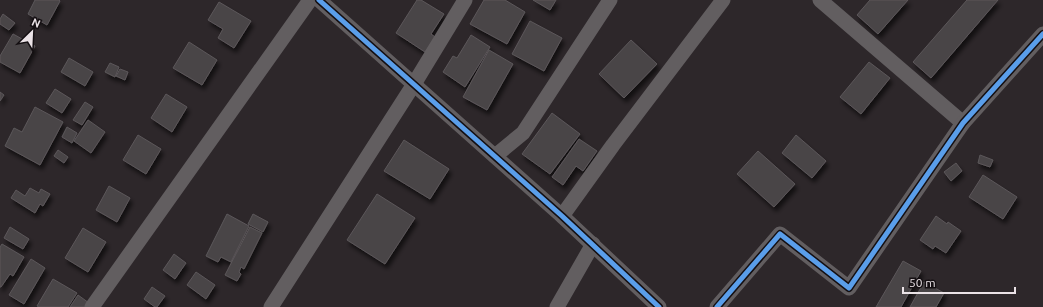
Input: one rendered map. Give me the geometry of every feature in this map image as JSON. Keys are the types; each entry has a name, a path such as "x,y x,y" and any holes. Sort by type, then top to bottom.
{"street":[{"path":"92,307 310,0"},
{"path":"319,0 562,216 659,307"},
{"path":"271,307 466,0"},
{"path":"495,156 523,134 610,0"},
{"path":"562,216 613,145 723,0"},
{"path":"820,0 963,123"},
{"path":"717,307 780,234 849,288 963,123 1043,34"},
{"path":"557,307 593,244"}],"building":[{"path":"35,0 60,1 47,25 28,14"},
{"path":"417,0 421,0 444,14 431,34 435,37 425,52 396,33"},
{"path":"484,0 505,0 525,12 507,44 470,24"},
{"path":"533,0 556,0 550,10"},
{"path":"870,0 908,0 878,34 857,15"},
{"path":"967,0 998,0 931,78 913,62"},
{"path":"219,2 251,21 234,48 218,38 223,29 208,20"},
{"path":"3,14 15,23 9,30 0,24 0,19"},
{"path":"530,21 562,38 544,71 512,54"},
{"path":"13,34 35,46 20,73 0,62 0,56"},
{"path":"471,35 490,47 465,87 443,72 453,56 457,58"},
{"path":"631,40 657,64 624,98 599,74"},
{"path":"189,42 217,60 202,85 173,68"},
{"path":"489,50 513,64 487,110 463,97"},
{"path":"69,58 93,72 85,86 61,72"},
{"path":"869,62 890,78 861,114 840,97"},
{"path":"110,63 119,67 115,77 105,72"},
{"path":"120,69 128,72 125,80 116,76"},
{"path":"55,89 71,99 62,113 46,103"},
{"path":"0,92 4,95 0,101"},
{"path":"166,94 187,107 172,132 151,118"},
{"path":"85,102 93,107 82,125 73,120"},
{"path":"35,107 63,122 40,165 5,146 14,128 22,132"},
{"path":"552,113 580,134 550,174 522,154"},
{"path":"88,120 105,132 91,153 74,141"},
{"path":"67,127 77,133 72,143 62,137"},
{"path":"138,135 161,149 146,174 123,160"},
{"path":"796,135 826,161 812,178 782,153"},
{"path":"579,139 597,151 583,171 576,166 563,185 552,177"},
{"path":"404,140 449,169 430,199 384,171"},
{"path":"58,150 68,157 64,163 54,156"},
{"path":"758,151 795,184 774,207 737,174"},
{"path":"980,155 993,160 990,167 978,163"},
{"path":"956,163 962,171 951,181 944,172"},
{"path":"983,175 1017,197 1003,219 969,197"},
{"path":"109,186 130,198 117,222 96,210"},
{"path":"30,188 39,193 41,189 50,194 43,206 40,204 35,213 11,198 16,190 25,196"},
{"path":"377,194 415,218 385,264 347,240"},
{"path":"227,214 249,226 231,262 221,257 218,262 206,256"},
{"path":"253,214 268,222 263,232 248,224"},
{"path":"936,216 947,224 948,222 961,231 946,253 935,246 933,249 920,240"},
{"path":"10,227 29,239 23,249 4,238"},
{"path":"250,227 262,233 244,269 241,267 239,272 241,274 237,281 225,275"},
{"path":"83,228 106,242 88,272 65,258"},
{"path":"2,244 24,257 13,276 10,274 0,287 0,247"},
{"path":"174,254 186,263 175,279 163,270"},
{"path":"31,259 45,268 24,304 9,295"},
{"path":"903,261 921,271 901,307 876,307"},
{"path":"196,272 215,285 206,299 187,285"},
{"path":"53,279 77,293 68,307 37,306"},
{"path":"924,282 944,293 936,307 910,307"},
{"path":"152,287 165,296 157,307 144,299"},
{"path":"78,295 89,303 87,307 70,307"}],"cycle path":[{"path":"319,0 562,216 659,307"},
{"path":"717,307 780,234 849,288 963,123 1043,34"}]}
